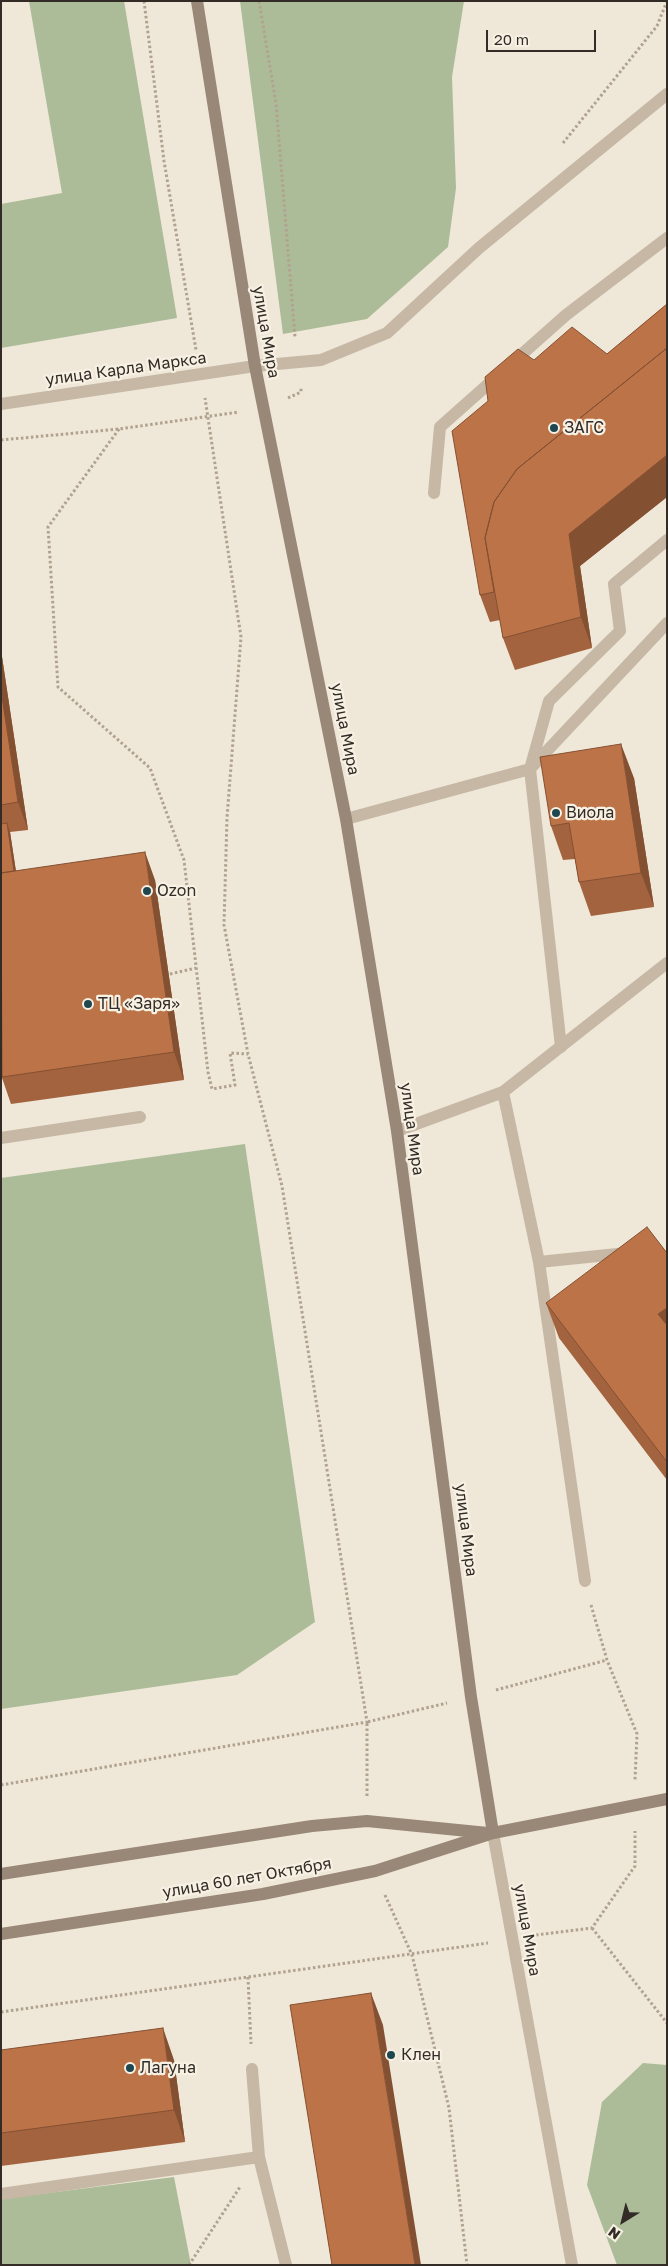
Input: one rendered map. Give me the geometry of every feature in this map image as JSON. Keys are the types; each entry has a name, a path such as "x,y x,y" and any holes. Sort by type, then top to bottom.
{"street":[{"name":"улица Мира","path":"197,1 255,366 346,819 397,1131 472,1697 492,1833 572,2265"},
{"name":"улица Карла Маркса","path":"1,404 255,366 321,360 387,333 479,248 667,94"},
{"path":"434,493 440,427 566,315 667,238"},
{"path":"561,1047 530,769 548,702 620,631 614,584 667,540"},
{"path":"346,819 530,769 667,623"},
{"path":"397,1131 503,1092 667,963"},
{"path":"503,1092 539,1262 585,1580"},
{"path":"1,1138 140,1117"},
{"path":"539,1262 637,1252"},
{"name":"улица 60 лет Октября","path":"1,1934 263,1894 375,1871 492,1833 667,1799"},
{"name":"улица 60 лет Октября","path":"1,1874 312,1826 367,1821 492,1833"},
{"path":"252,2070 259,2157 286,2265"},
{"path":"1,2194 259,2157"}],"path":[{"path":"144,1 164,161 188,309 201,374 241,637 227,818 224,925 248,1054 282,1186 367,1722 367,1821"},
{"path":"559,148 657,26 666,1"},
{"path":"119,429 48,527 58,687 150,768 184,860 208,1072 212,1089 235,1085 230,1052 248,1054"},
{"path":"170,974 196,968"},
{"path":"1,2012 592,1928 636,1866 637,1734 606,1660 585,1580"},
{"path":"1,1785 367,1722 472,1697 606,1660"},
{"path":"375,1871 412,1955 449,2108 467,2265"},
{"path":"592,1928 667,2023"},
{"path":"248,1977 252,2070"},
{"path":"190,2265 259,2157"}],"green space":[{"path":"29,1 124,1 177,318 1,348 1,204 62,193"},
{"path":"240,1 464,1 452,77 456,188 448,247 367,319 283,334"},
{"path":"245,1144 315,1622 237,1675 1,1709 1,1178"},
{"path":"643,2063 667,2065 667,2265 617,2265 587,2185 602,2102"},
{"path":"174,2177 191,2265 1,2265 1,2199"}],"building":[{"path":"667,304 667,348 517,469 494,502 485,538 494,592 480,595 452,431 488,401 485,377 518,349 534,360 572,327 607,354"},
{"path":"667,348 667,455 569,534 581,617 503,638 485,538 494,502 517,469"},
{"path":"1,690 18,802 1,805"},
{"path":"621,744 641,873 579,882 569,823 551,826 540,757"},
{"path":"7,823 14,871 1,873 1,824"},
{"name":"ТЦ «Заря»","path":"145,852 174,1052 2,1077 1,873"},
{"path":"647,1227 667,1253 667,1308 658,1314 667,1325 667,1462 546,1303"},
{"path":"371,1993 415,2265 332,2265 290,2005"},
{"path":"163,2028 174,2110 1,2133 1,2050"}],"place":[{"name":"ЗАГС","path":"554,428"},
{"name":"Виола","path":"556,813"},
{"name":"Ozon","path":"147,891"},
{"name":"ТЦ «Заря»","path":"88,1004"},
{"name":"Клен","path":"391,2055"},
{"name":"Лагуна","path":"130,2068"}]}
